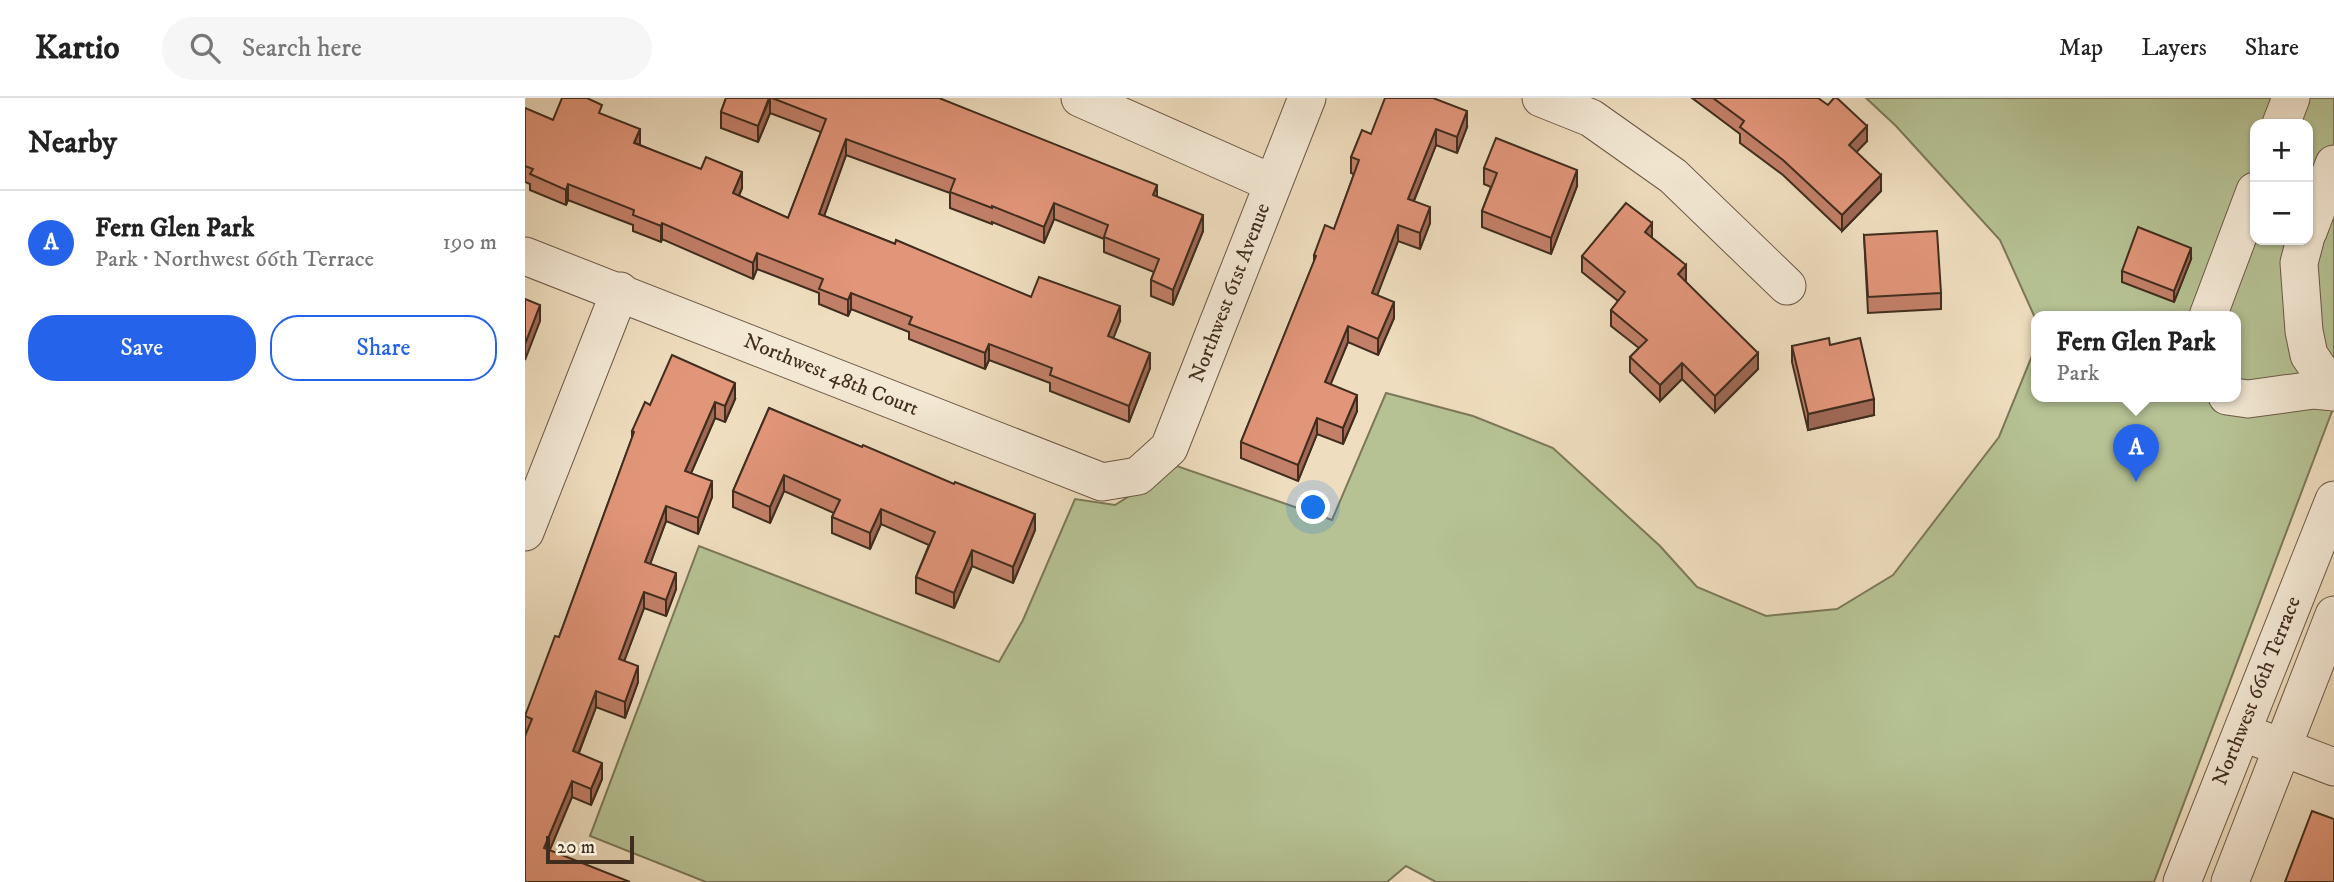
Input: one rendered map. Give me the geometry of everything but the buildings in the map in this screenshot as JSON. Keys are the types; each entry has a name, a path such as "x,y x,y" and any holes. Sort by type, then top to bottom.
{"street":[{"path":"1080,98 1272,183"},
{"name":"Northwest 61st Avenue","path":"1137,476 1169,449 1307,98"},
{"path":"1541,98 1591,118 1673,176 1787,286"},
{"path":"2283,119 2291,98"},
{"path":"2313,219 2334,164"},
{"path":"2210,311 2250,204"},
{"path":"2304,245 2299,263 2309,355 2322,374 2334,383"},
{"name":"Northwest 48th Court","path":"525,256 1102,482 1137,476"},
{"path":"525,532 619,291"},
{"path":"2241,398 2314,390 2334,392"},
{"name":"Northwest 66th Terrace","path":"2182,882 2334,500"},
{"name":"Northwest 66th Terrace","path":"2230,882 2334,615"},
{"path":"2240,732 2334,767"}],"green space":[{"path":"1866,98 2334,98 2334,406 2154,882 1436,882 1406,866 1387,882 706,882 590,836 699,546 999,662 1023,620 1075,499 1115,505 1177,466 1332,520 1386,393 1473,416 1553,448 1660,546 1697,587 1766,616 1837,609 1893,575 1999,437 2031,358 2031,402 2241,402 2241,311 2032,311 2000,240 1896,126"}],"place":[{"name":"Fern Glen Park","path":"2136,482"}]}
